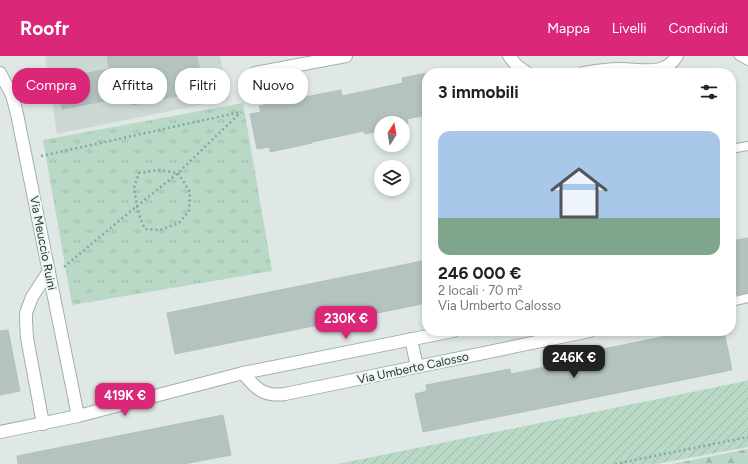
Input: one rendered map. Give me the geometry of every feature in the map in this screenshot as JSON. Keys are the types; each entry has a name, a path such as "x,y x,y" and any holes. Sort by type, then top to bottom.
{"street":[{"path":"282,68 346,56"},
{"path":"509,56 520,68"},
{"path":"659,68 670,64 677,56"},
{"name":"Via Meuccio Ruini","path":"0,73 8,86 15,105 78,416"},
{"path":"43,424 27,338 26,313 32,297 50,275"},
{"path":"0,432 78,416 243,373 427,336"},
{"name":"Via Umberto Calosso","path":"243,373 258,389 272,395 279,395 566,336"},
{"path":"411,339 417,367"}],"lane":[{"path":"739,56 748,61"},
{"path":"736,148 748,146"},
{"path":"736,301 748,298"}],"path":[{"path":"26,159 241,112 178,173 50,275"},
{"path":"159,170 178,173 190,192 189,211 179,223 160,230 145,229 137,206 134,188 140,173 159,170"},
{"path":"615,464 748,437"}],"shaded area":[{"path":"45,56 220,56 223,68 175,68 175,104 204,104 57,134 52,104 90,104 90,68 47,68"}],"green space":[{"path":"243,104 272,271 72,305 43,140"},
{"path":"748,379 748,447 656,464 338,464 746,381"},
{"path":"748,449 748,464 672,464"}],"building":[{"path":"107,56 197,56 199,68 175,68 175,97 167,98 167,68 109,68"},
{"path":"98,71 98,102 90,104 90,73"},
{"path":"422,74 422,116 410,118 410,116 374,116 374,132 365,134 364,131 270,152 270,147 257,149 250,114 261,112 259,106 269,104 308,104 308,96 341,90 342,96 403,83 402,78"},
{"path":"61,104 88,104 62,109"},
{"path":"748,238 748,293 737,295 736,290 736,240"},
{"path":"422,261 422,304 175,354 167,313"},
{"path":"8,330 20,391 0,395 0,331"},
{"path":"667,336 725,336 732,370 423,432 415,394 427,391 426,385 510,369 511,374 570,362 569,356"},
{"path":"223,415 231,455 184,464 18,464 17,456"}]}
